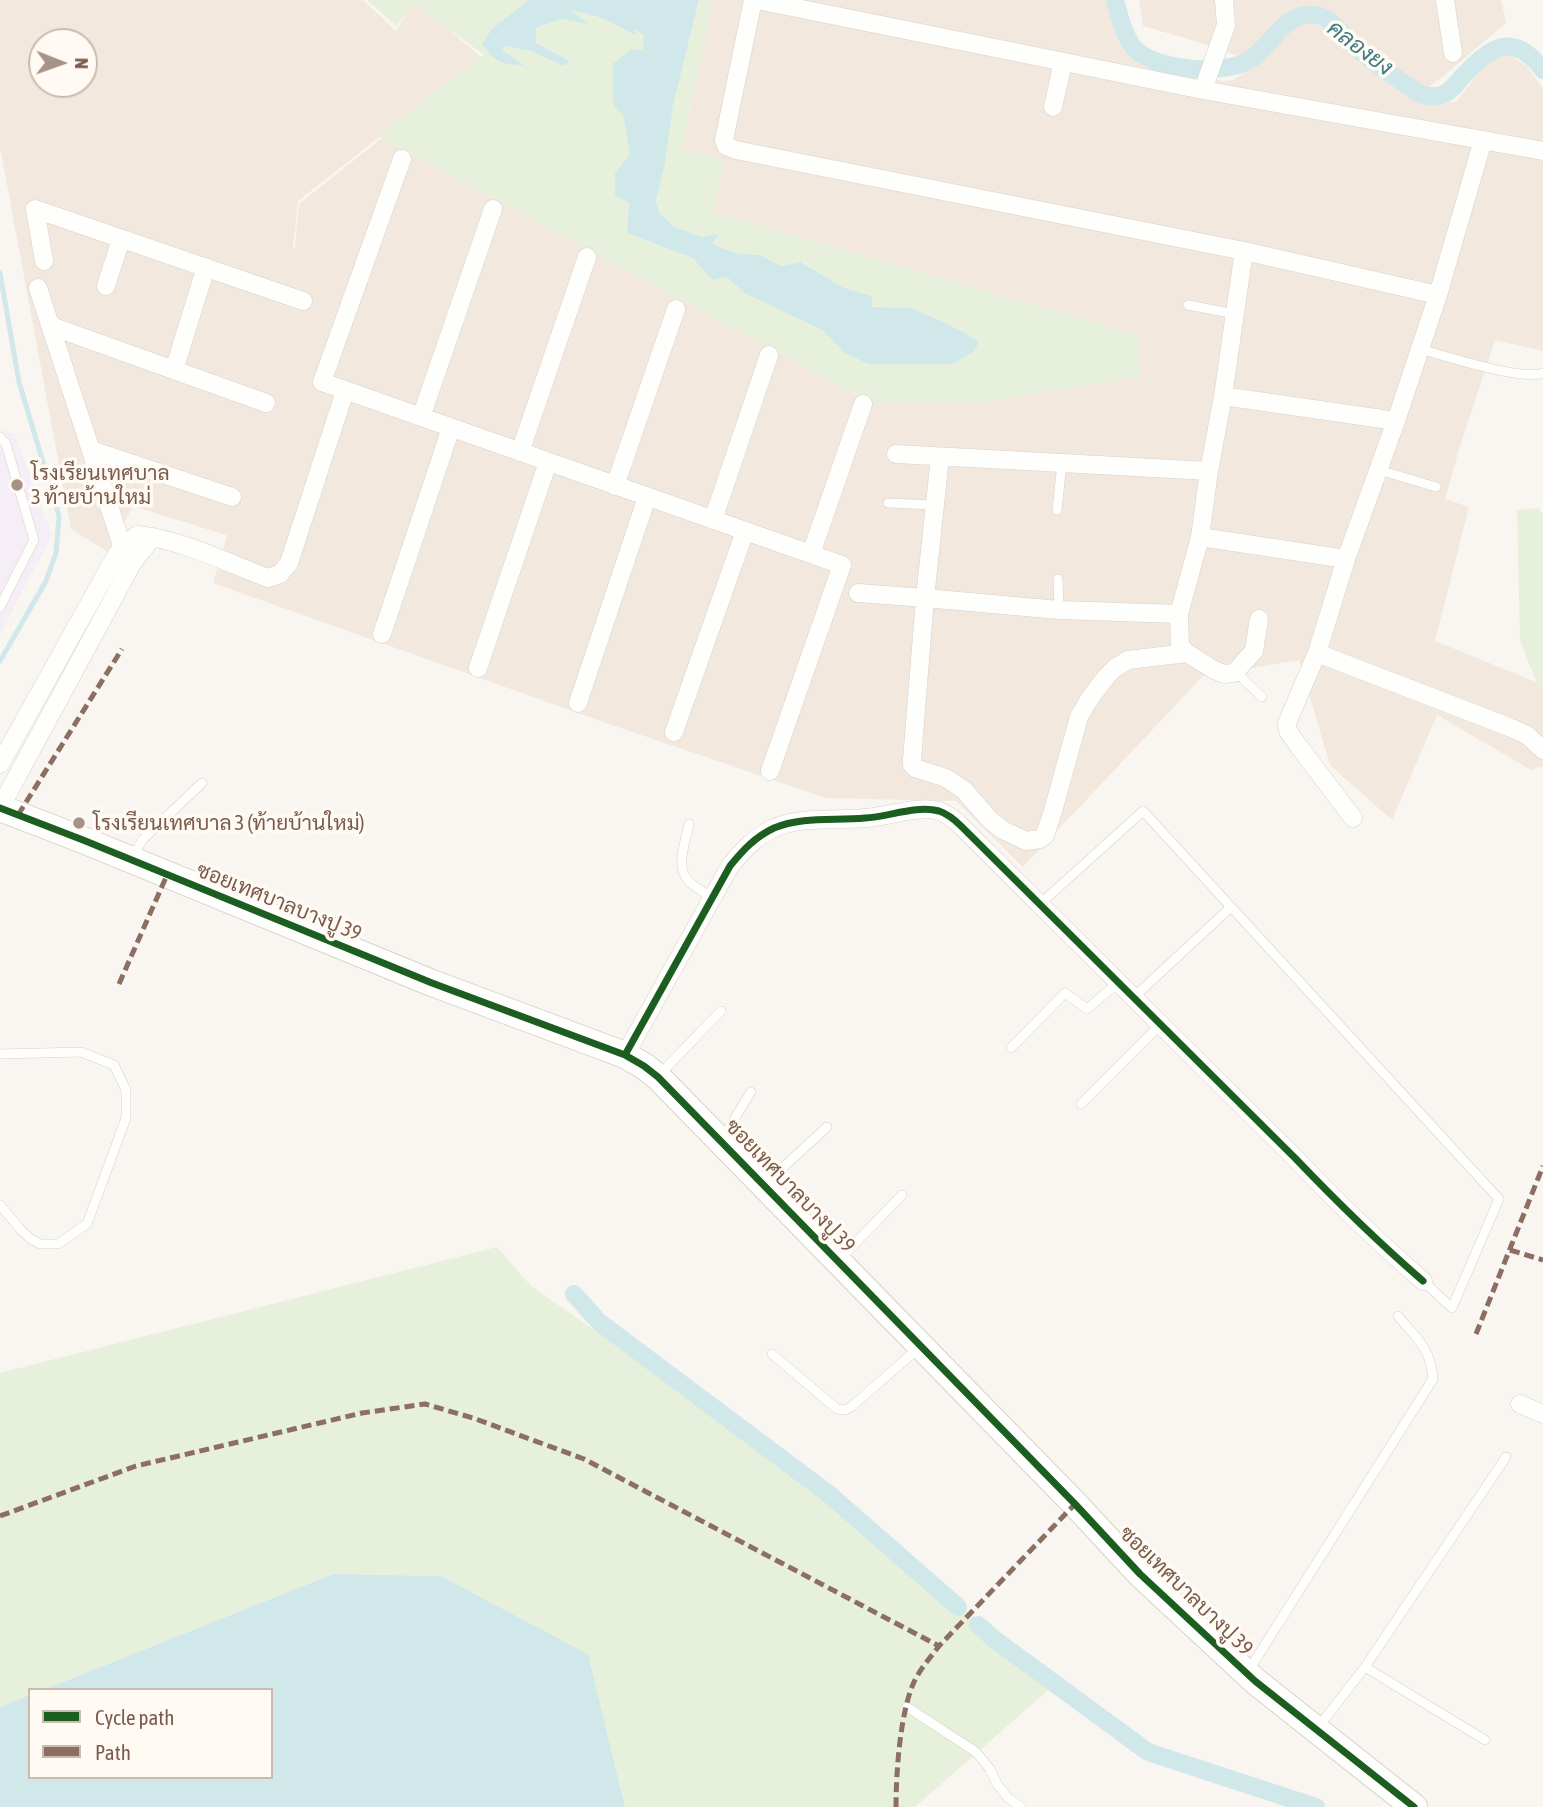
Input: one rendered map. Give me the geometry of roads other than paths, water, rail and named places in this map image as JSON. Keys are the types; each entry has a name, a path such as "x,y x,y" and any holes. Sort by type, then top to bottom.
{"street":[{"path":"1438,295 1244,251 726,146 725,133 755,0 1063,62 1204,85 1543,151"},
{"path":"1204,85 1226,25 1224,0"},
{"path":"1445,0 1454,53"},
{"path":"1053,107 1063,62"},
{"path":"1353,818 1297,744 1287,725 1317,653 1346,559 1396,421 1438,295 1483,141"},
{"path":"402,159 323,382 842,565 770,771"},
{"path":"44,261 35,209 303,301"},
{"path":"421,418 493,209"},
{"path":"106,286 121,239"},
{"path":"1244,251 1200,537 1179,614 1180,646 1214,670 1229,674 1254,650 1259,619"},
{"path":"520,452 587,257"},
{"path":"174,370 205,267"},
{"path":"38,288 123,549"},
{"path":"615,486 676,309"},
{"path":"51,326 266,403"},
{"path":"713,520 769,355"},
{"path":"0,764 117,554 137,535 183,546 268,578 280,574 289,563 345,391"},
{"path":"1223,396 1396,421"},
{"path":"811,555 863,404"},
{"path":"382,634 451,428"},
{"path":"91,450 232,496"},
{"path":"896,454 1209,471"},
{"path":"940,457 925,597 912,765 946,778 964,790 990,820 1003,830 1026,841 1040,839 1045,835 1079,717 1106,677 1128,660 1187,653"},
{"path":"478,668 548,462"},
{"path":"578,703 648,497"},
{"path":"674,732 746,531"},
{"path":"0,808 133,562 153,537"},
{"path":"1200,537 1346,559"},
{"path":"858,593 1059,610 1179,614"},
{"path":"1317,653 1518,731 1527,735 1543,750"},
{"name":"ซอยเทศบาลบางปู 39","path":"0,808 432,983 625,1055 644,1066 721,1140 1140,1574 1247,1674 1414,1807"},
{"path":"625,1055 730,866 752,841 775,828 794,822 866,818 924,810 941,811 952,818 1119,982 1356,1221 1423,1281"},
{"path":"1520,1404 1543,1414"}],"lane":[{"path":"1188,305 1235,314"},
{"path":"1420,349 1514,374 1543,373"},
{"path":"0,437 6,444 34,540 0,607"},
{"path":"1057,510 1062,463"},
{"path":"1378,470 1436,487"},
{"path":"888,503 935,505"},
{"path":"1058,579 1059,610"},
{"path":"1235,671 1262,696"},
{"path":"131,860 144,839 202,783"},
{"path":"1040,904 1143,810 1499,1199 1452,1308 1423,1281"},
{"path":"689,824 682,862 683,872 688,880 712,898"},
{"path":"1134,997 1231,907"},
{"path":"1011,1048 1065,993 1087,1009 1119,982"},
{"path":"658,1077 721,1012"},
{"path":"1081,1104 1161,1024"},
{"path":"0,1054 81,1052 114,1065 126,1090 126,1118 87,1224 58,1244 40,1244 21,1230 0,1205"},
{"path":"721,1140 751,1092"},
{"path":"764,1185 827,1127"},
{"path":"839,1261 902,1195"},
{"path":"1247,1674 1433,1379 1432,1364 1426,1350 1398,1316"},
{"path":"772,1354 841,1410 850,1407 872,1390 921,1346"},
{"path":"1316,1730 1365,1667 1506,1457"},
{"path":"1365,1667 1485,1740"},
{"path":"907,1707 976,1752 1008,1798 1021,1807"}],"water":[{"path":"528,0 699,0 673,106 665,164 656,201 659,213 675,227 702,237 718,234 713,243 719,247 740,254 760,255 781,266 801,262 844,288 872,296 872,307 912,308 979,342 974,351 953,364 868,364 845,353 822,330 744,293 727,277 712,280 693,258 627,233 629,203 615,195 615,173 630,154 623,115 613,105 613,64 632,49 643,51 644,35 636,30 635,36 604,19 570,11 590,24 561,19 536,28 536,43 570,61 563,66 531,51 506,46 502,50 524,65 500,61 482,44 492,29"},
{"path":"333,1574 441,1576 588,1654 625,1807 0,1807 0,1707 28,1696 28,1779 273,1779 273,1688 48,1688"}],"waterway":[{"name":"คลองยง","path":"1115,0 1125,32 1135,49 1159,62 1192,69 1226,68 1240,64 1259,53 1287,23 1304,15 1314,15 1326,19 1355,47 1420,94 1436,96 1447,92 1473,66 1492,51 1502,47 1521,50 1543,70"},
{"path":"0,273 19,382 59,516 56,553 46,581 0,661"},
{"path":"574,1294 599,1322 830,1495 958,1607"},
{"path":"978,1625 1148,1752 1316,1807"}],"place":[{"name":"โรงเรียนเทศบาล 3 ท้ายบ้านใหม่","path":"17,485"},
{"name":"โรงเรียนเทศบาล 3 (ท้ายบ้านใหม่)","path":"79,823"}]}
